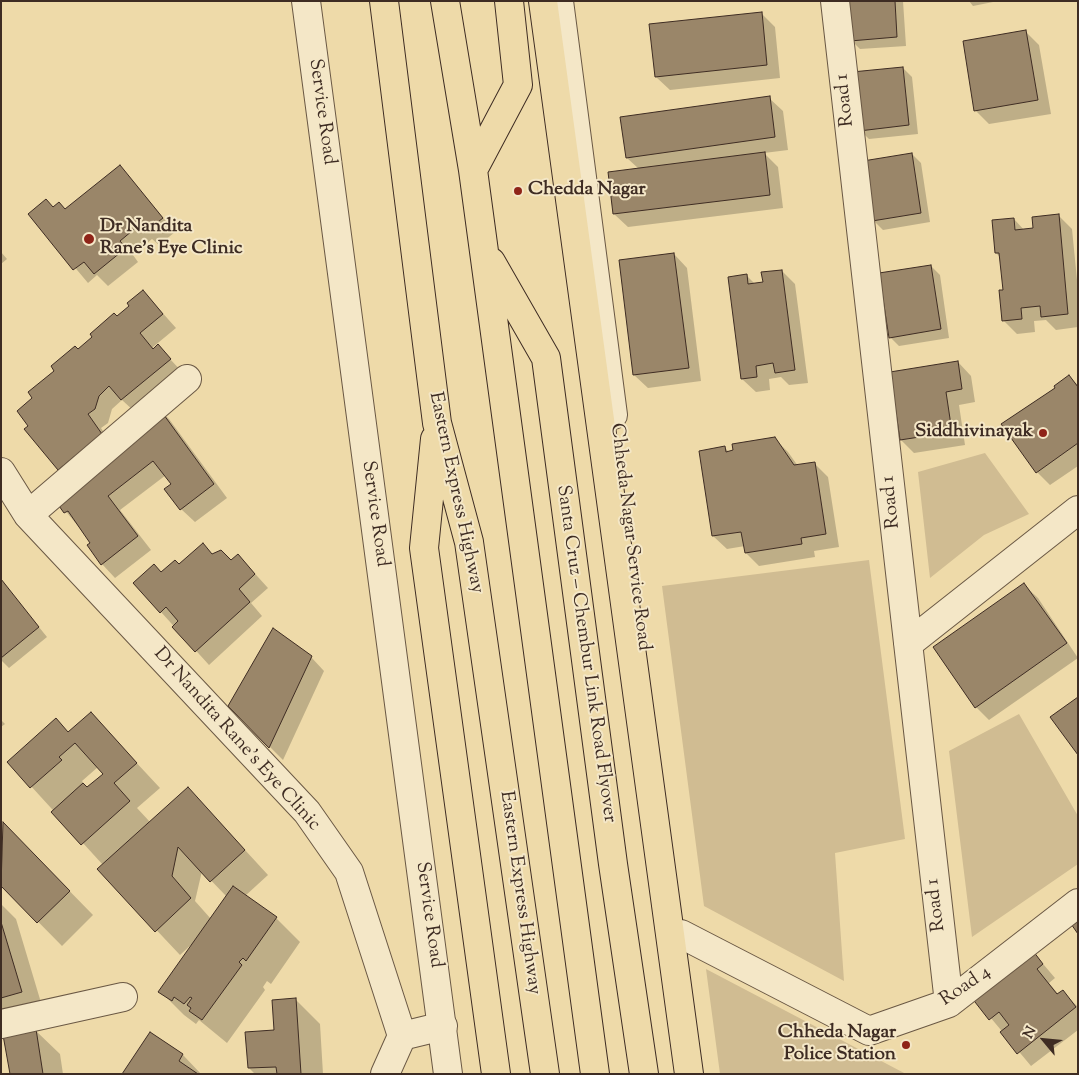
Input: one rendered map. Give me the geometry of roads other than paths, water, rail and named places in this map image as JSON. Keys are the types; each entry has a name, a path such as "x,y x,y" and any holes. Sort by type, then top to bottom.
{"highway":[{"name":"Eastern Express Highway","path":"384,1 437,423 468,542 545,1074"},
{"path":"445,1 473,170 595,1074"},
{"path":"473,170 518,85 510,1"},
{"path":"543,1 690,1074"},
{"name":"Santa Cruz – Chembur Link Road Flyover","path":"483,248 546,358 613,864 644,1074"},
{"path":"437,423 424,548 496,1074"}],"street":[{"name":"Service Road","path":"306,1 448,1074"},
{"name":"Chheda Nagar Service Road","path":"559,1 681,934 688,974 690,1074"},
{"name":"Road 1","path":"835,1 949,1004"},
{"path":"28,515 187,379"},
{"name":"Dr Nandita Rane's Eye Clinic","path":"1,472 28,515 307,812 349,872 402,1036"},
{"path":"908,644 1078,510"},
{"name":"Road 4","path":"681,934 869,1031 949,1004 1078,903"},
{"path":"1,1024 123,997"},
{"path":"385,1074 402,1036 443,1026"}],"place":[{"name":"Chedda Nagar","path":"518,191"},
{"name":"Dr Nandita Rane's Eye Clinic","path":"89,239"},
{"name":"Siddhivinayak","path":"1043,433"},
{"name":"Chheda Nagar Police Station","path":"906,1045"}]}
